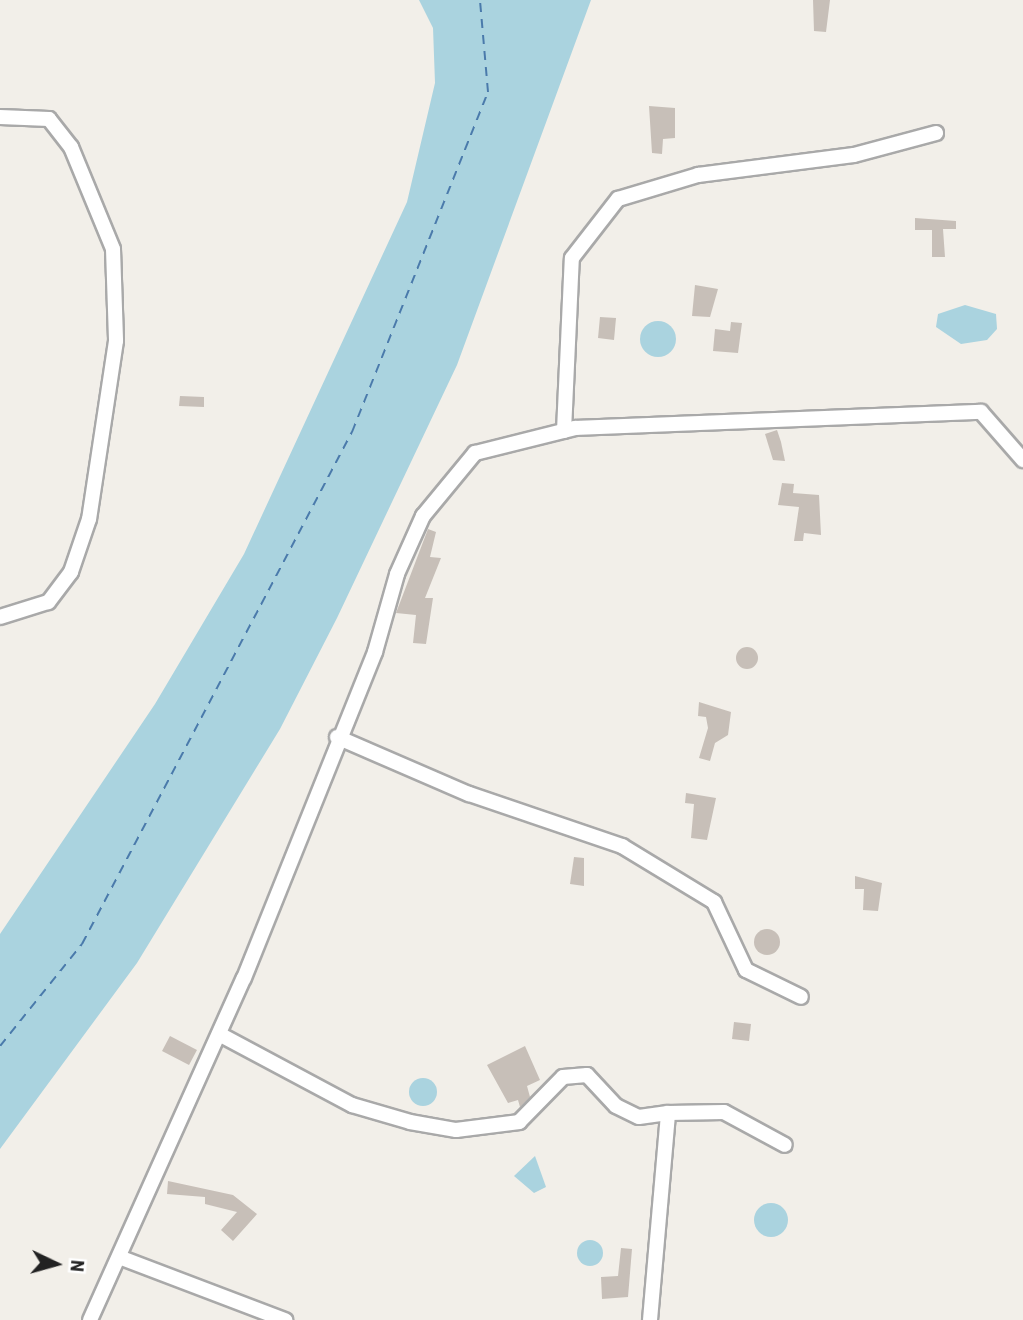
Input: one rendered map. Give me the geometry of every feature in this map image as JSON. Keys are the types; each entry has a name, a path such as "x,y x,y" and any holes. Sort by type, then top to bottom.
{"street":[{"path":"0,117 49,118 71,147 113,249 116,341 89,519 71,572 48,602 0,617"},
{"path":"564,430 572,258 618,199 698,175 854,155 936,133"},
{"path":"90,1320 219,1034 337,737 375,652 397,574 431,505 475,453 564,430 981,412 1023,460"},
{"path":"337,737 468,794 622,846 713,902 746,970 801,997"},
{"path":"219,1034 352,1105 410,1122 456,1130 519,1122 563,1077 587,1075 615,1106 639,1117 668,1113 723,1112 786,1145"},
{"path":"650,1320 668,1113"},
{"path":"119,1257 285,1320"}],"water":[{"path":"419,0 591,0 457,365 337,618 280,729 137,963 0,1149 0,934 155,704 244,554 407,202 435,83 433,28"},
{"path":"965,305 996,314 997,329 987,340 961,344 936,327 938,314"},
{"path":"658,321 671,326 676,339 671,352 658,357 645,352 640,339 645,326"},
{"path":"423,1078 433,1082 437,1092 433,1102 423,1106 413,1102 409,1092 413,1082"},
{"path":"535,1156 546,1187 534,1193 514,1176"},
{"path":"771,1203 783,1208 788,1220 783,1232 771,1237 759,1232 754,1220 759,1208"},
{"path":"590,1240 599,1244 603,1253 599,1262 590,1266 581,1262 577,1253 581,1244"}],"building":[{"path":"813,0 830,0 826,32 814,31"},
{"path":"649,106 675,108 675,138 663,139 662,154 652,153"},
{"path":"915,218 956,221 956,229 943,229 945,257 932,257 932,230 915,230"},
{"path":"695,285 718,289 710,317 692,316"},
{"path":"600,317 616,318 614,340 598,338"},
{"path":"731,322 742,323 738,353 713,351 715,329 730,331"},
{"path":"180,396 204,397 204,407 179,406"},
{"path":"777,430 785,461 773,460 765,434"},
{"path":"782,483 794,484 793,493 819,495 821,535 804,533 803,541 794,541 799,507 778,505"},
{"path":"428,529 436,532 430,557 441,558 425,598 433,598 426,644 413,643 416,615 396,613"},
{"path":"747,647 755,650 758,658 755,666 747,669 739,666 736,658 739,650"},
{"path":"699,702 731,712 728,735 715,743 710,761 699,758 708,728 706,717 698,716"},
{"path":"686,793 716,798 707,840 691,838 694,804 685,803"},
{"path":"574,857 584,858 584,886 570,884"},
{"path":"855,876 882,883 878,911 863,910 864,889 855,889"},
{"path":"767,929 776,933 780,942 776,951 767,955 758,951 754,942 758,933"},
{"path":"734,1022 751,1024 749,1041 732,1039"},
{"path":"170,1036 197,1050 189,1065 162,1051"},
{"path":"525,1046 540,1080 527,1086 530,1097 520,1107 518,1100 508,1103 487,1065"},
{"path":"168,1181 233,1195 257,1214 233,1241 221,1230 237,1212 205,1204 205,1197 167,1194"},
{"path":"621,1248 632,1249 628,1297 602,1299 601,1277 618,1276"}],"ferry route":[{"path":"0,1046 82,944 352,432 488,92 480,0"}]}
